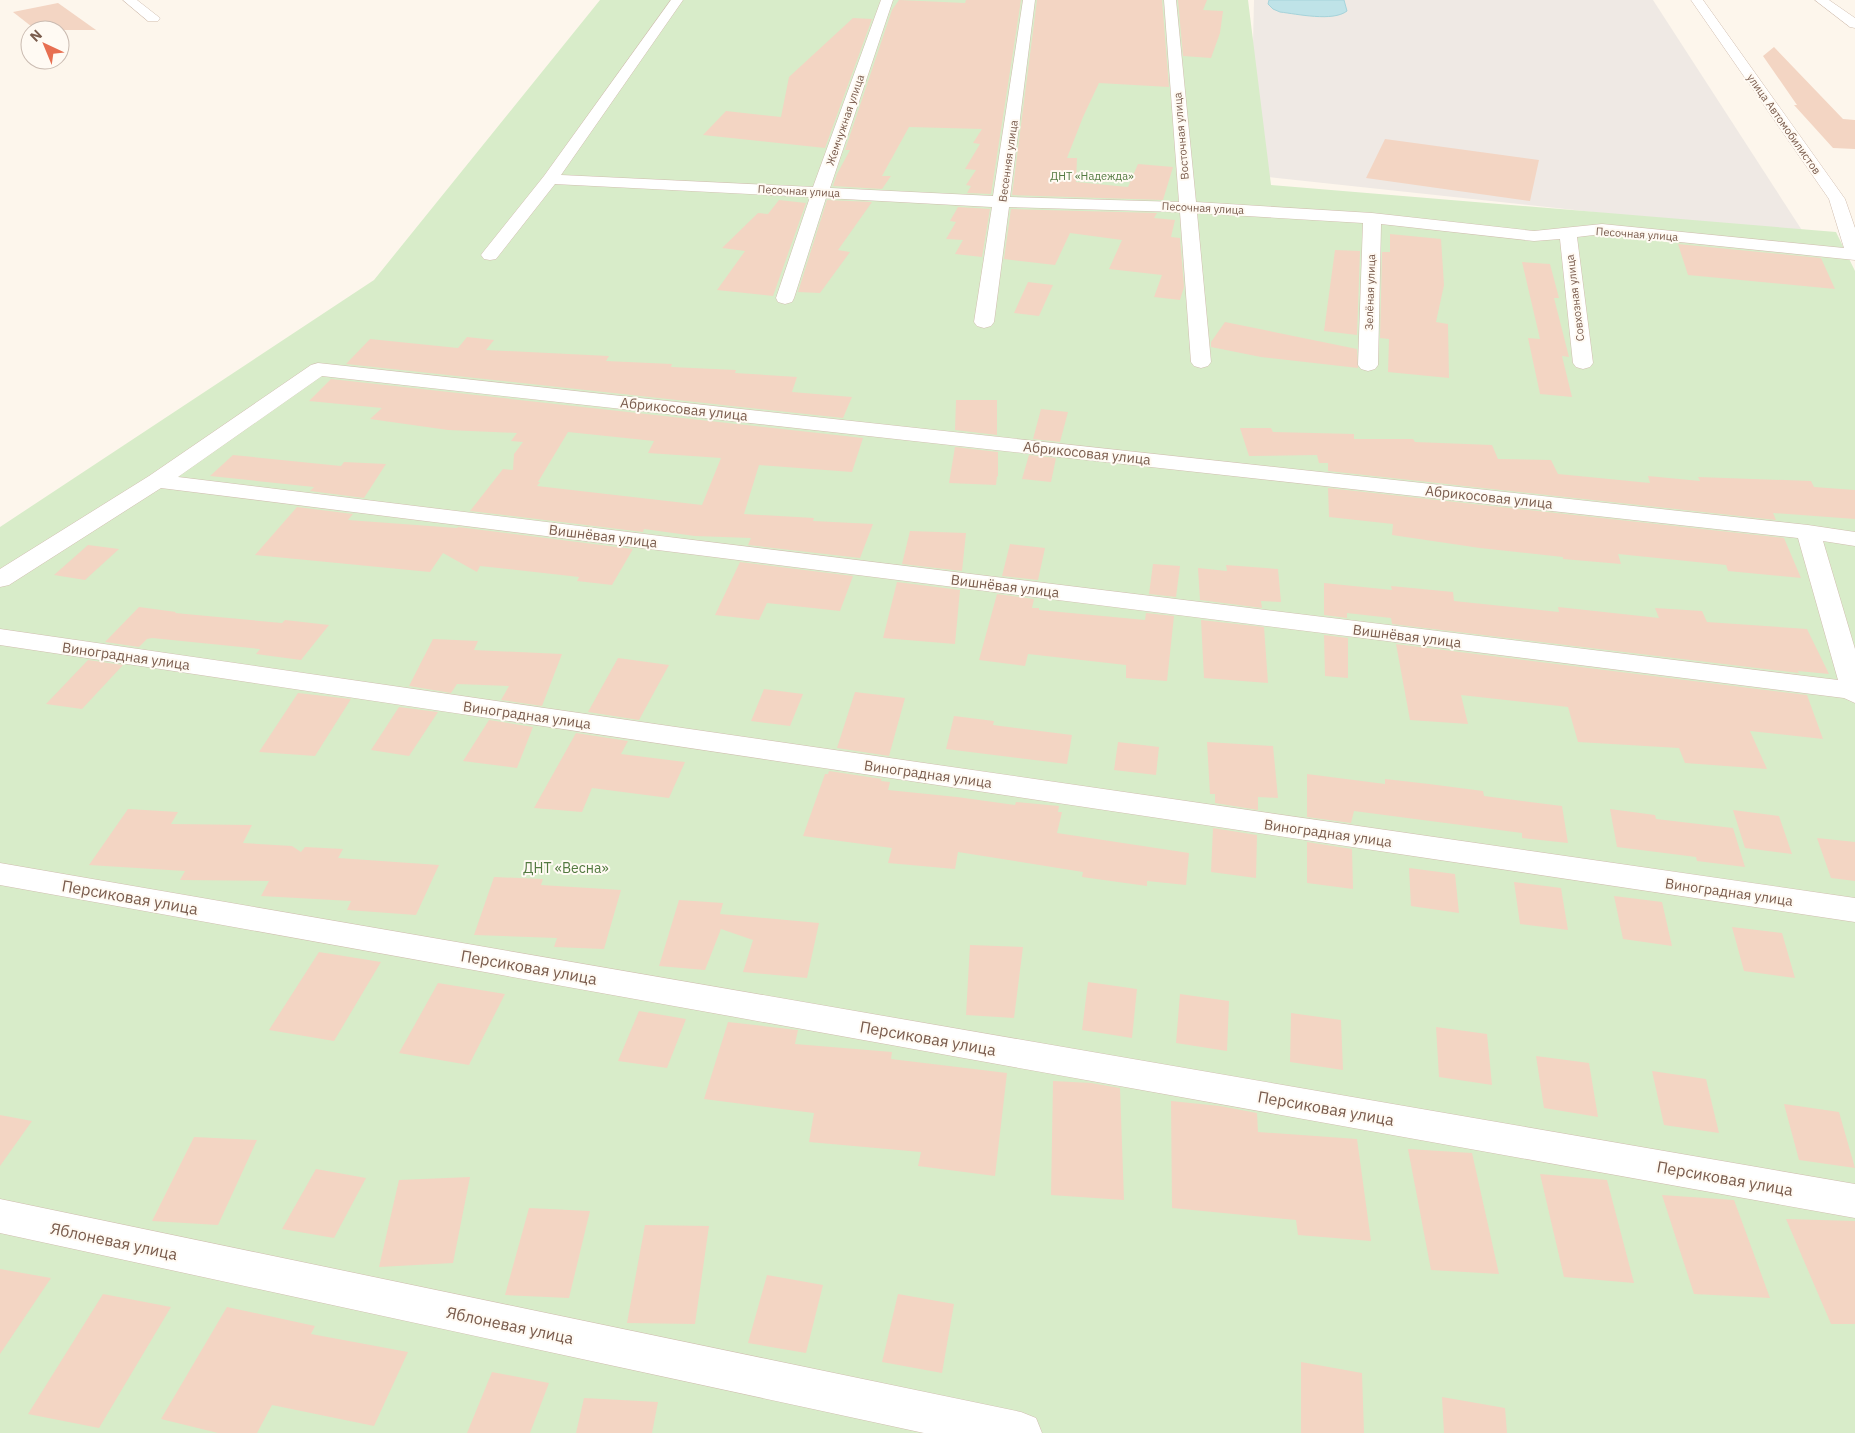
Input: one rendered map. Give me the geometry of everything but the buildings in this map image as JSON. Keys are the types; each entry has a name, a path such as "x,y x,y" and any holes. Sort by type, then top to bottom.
{"street":[{"path":"129,0 153,18"},
{"path":"490,255 550,179 677,0"},
{"name":"Жемчужная улица","path":"785,298 887,0"},
{"name":"Весенняя улица","path":"984,322 1030,0"},
{"name":"Восточная улица","path":"1170,0 1201,362"},
{"name":"улица Автомобилистов","path":"1697,0 1849,219 1854,251"},
{"path":"1821,0 1855,24"},
{"name":"Песочная улица","path":"550,179 1002,202 1187,207 1372,218 1534,236 1602,229 1854,251"},
{"name":"Зелёная улица","path":"1368,365 1372,218"},
{"name":"Совхозная улица","path":"1568,233 1583,363"},
{"name":"Абрикосовая улица","path":"157,481 318,369 1808,532 1855,540"},
{"path":"0,580 157,481"},
{"name":"Вишнёвая улица","path":"157,481 1854,692"},
{"path":"1808,532 1854,692"},
{"name":"Виноградная улица","path":"0,638 1855,910"},
{"name":"Персиковая улица","path":"0,874 1855,1201"},
{"name":"Яблоневая улица","path":"0,1216 1021,1433"}],"shaded area":[{"path":"1254,0 1653,0 1805,235 1250,175"}],"green space":[{"name":"ДНТ «Весна»","path":"600,0 1248,0 1271,185 1836,232 1855,271 1855,1433 0,1433 0,527 374,280"}],"water":[{"path":"1269,0 1344,0 1347,11 1324,17 1280,12 1268,4"}],"park label":[{"name":"ДНТ «Надежда»","path":"1092,176"}]}
